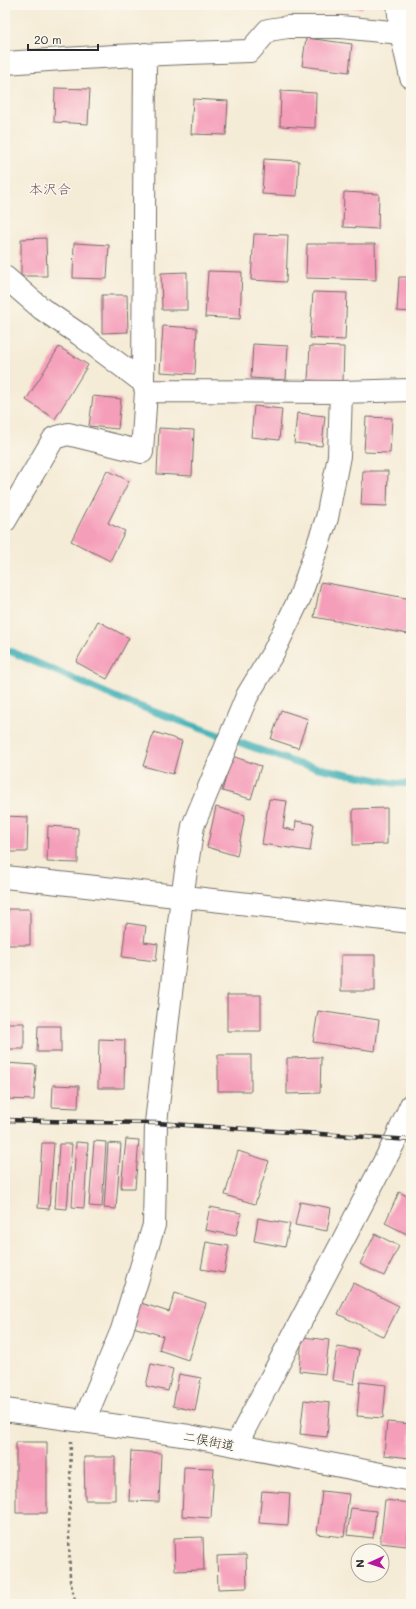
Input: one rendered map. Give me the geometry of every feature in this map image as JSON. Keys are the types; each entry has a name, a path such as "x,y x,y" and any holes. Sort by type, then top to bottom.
{"street":[{"path":"398,5 401,33 411,78"},
{"path":"5,63 63,59 90,59 145,54 250,51 268,30 288,27 341,27 401,33"},
{"path":"8,509 54,438 68,434 142,452 144,386 145,54"},
{"path":"5,277 42,309 79,334 144,386 341,392 411,390"},
{"path":"77,1420 122,1330 154,1225 156,1122 182,897 193,826 247,696 274,651 300,597 327,518 339,456 341,392"},
{"path":"5,877 411,922"},
{"path":"236,1445 392,1146 411,1105"},
{"name":"二俣街道","path":"5,1410 189,1436 411,1480"}],"path":[{"path":"76,1604 70,1580 77,1420"}],"building":[{"path":"332,5 363,5 362,9"},
{"path":"306,38 352,44 349,72 302,66"},
{"path":"55,88 90,89 88,124 54,122"},
{"path":"281,91 316,93 315,128 280,126"},
{"path":"193,99 228,101 226,135 191,134"},
{"path":"264,159 299,161 297,196 262,194"},
{"path":"344,192 379,194 378,229 343,227"},
{"path":"254,234 288,235 286,282 251,280"},
{"path":"46,238 47,276 21,276 21,239"},
{"path":"74,243 109,245 107,279 73,278"},
{"path":"307,244 375,244 376,280 306,278"},
{"path":"208,271 242,272 240,319 205,317"},
{"path":"187,272 187,310 162,310 161,273"},
{"path":"399,277 411,277 411,312 397,311"},
{"path":"313,292 347,293 345,340 310,338"},
{"path":"102,295 127,295 128,332 102,333"},
{"path":"163,326 197,328 195,374 160,372"},
{"path":"253,344 288,346 286,380 251,378"},
{"path":"310,346 344,347 343,382 308,380"},
{"path":"59,347 88,365 55,419 26,400"},
{"path":"93,396 121,399 118,429 89,426"},
{"path":"254,406 282,409 279,440 251,437"},
{"path":"297,413 325,416 322,446 294,443"},
{"path":"366,417 392,418 390,453 364,452"},
{"path":"159,428 194,430 192,476 157,474"},
{"path":"107,470 129,481 108,523 125,531 110,561 71,541"},
{"path":"363,471 388,471 387,506 361,505"},
{"path":"321,582 411,599 411,616 408,634 314,617"},
{"path":"98,621 129,638 107,679 76,662"},
{"path":"281,710 308,719 298,748 271,739"},
{"path":"154,732 182,741 173,774 143,766"},
{"path":"232,756 261,766 251,799 222,791"},
{"path":"269,799 287,801 283,828 295,830 296,821 314,824 310,851 262,844"},
{"path":"216,807 245,815 237,856 207,847"},
{"path":"387,808 387,844 353,845 353,809"},
{"path":"5,816 28,817 27,852 5,852"},
{"path":"48,826 78,828 78,863 47,862"},
{"path":"7,909 30,909 30,945 6,945"},
{"path":"126,923 146,926 144,942 158,944 156,961 122,957"},
{"path":"341,955 375,955 375,991 341,991"},
{"path":"227,995 261,995 261,1031 227,1031"},
{"path":"318,1011 379,1020 375,1051 313,1042"},
{"path":"5,1023 24,1023 24,1049 5,1049"},
{"path":"38,1026 61,1026 61,1052 37,1052"},
{"path":"99,1039 125,1040 124,1088 98,1088"},
{"path":"218,1055 251,1055 251,1091 218,1091"},
{"path":"321,1057 320,1093 287,1094 287,1058"},
{"path":"5,1063 36,1065 34,1100 5,1099"},
{"path":"53,1085 79,1086 78,1108 52,1107"},
{"path":"126,1139 139,1140 135,1188 121,1188"},
{"path":"94,1141 106,1142 102,1207 89,1206"},
{"path":"76,1142 88,1143 84,1208 72,1207"},
{"path":"42,1143 54,1143 49,1209 38,1208"},
{"path":"108,1143 121,1144 116,1209 104,1208"},
{"path":"59,1144 72,1144 67,1209 55,1208"},
{"path":"238,1151 269,1161 255,1204 225,1195"},
{"path":"399,1192 411,1198 411,1230 409,1235 385,1223"},
{"path":"300,1202 331,1208 327,1231 295,1225"},
{"path":"210,1207 241,1213 236,1236 205,1230"},
{"path":"258,1218 290,1224 285,1247 254,1241"},
{"path":"375,1234 399,1246 384,1276 360,1264"},
{"path":"206,1242 229,1246 224,1273 201,1269"},
{"path":"353,1283 399,1306 384,1337 338,1314"},
{"path":"175,1293 206,1303 188,1360 159,1350 163,1336 130,1326 138,1302 169,1312"},
{"path":"302,1337 329,1340 325,1374 299,1371"},
{"path":"337,1347 359,1350 354,1384 332,1380"},
{"path":"151,1364 173,1369 168,1391 146,1386"},
{"path":"179,1374 201,1378 195,1411 173,1406"},
{"path":"360,1382 386,1385 383,1418 357,1416"},
{"path":"304,1400 330,1403 327,1437 300,1434"},
{"path":"387,1422 411,1424 410,1458 384,1455"},
{"path":"16,1442 47,1442 47,1513 16,1513"},
{"path":"131,1451 161,1453 159,1502 129,1501"},
{"path":"84,1457 115,1457 115,1500 85,1500"},
{"path":"184,1467 214,1468 211,1518 182,1516"},
{"path":"262,1491 290,1493 288,1525 259,1523"},
{"path":"322,1491 349,1494 344,1537 317,1534"},
{"path":"385,1500 411,1503 407,1546 380,1543"},
{"path":"351,1508 376,1511 373,1538 347,1535"},
{"path":"203,1537 204,1570 175,1571 174,1538"},
{"path":"246,1555 247,1588 218,1589 217,1556"}],"waterway":[{"path":"5,649 122,700 299,764 393,783 411,784"}],"railway":[{"path":"5,1120 156,1123 411,1140"}],"district":[{"name":"本沢合","path":"50,188"}]}
